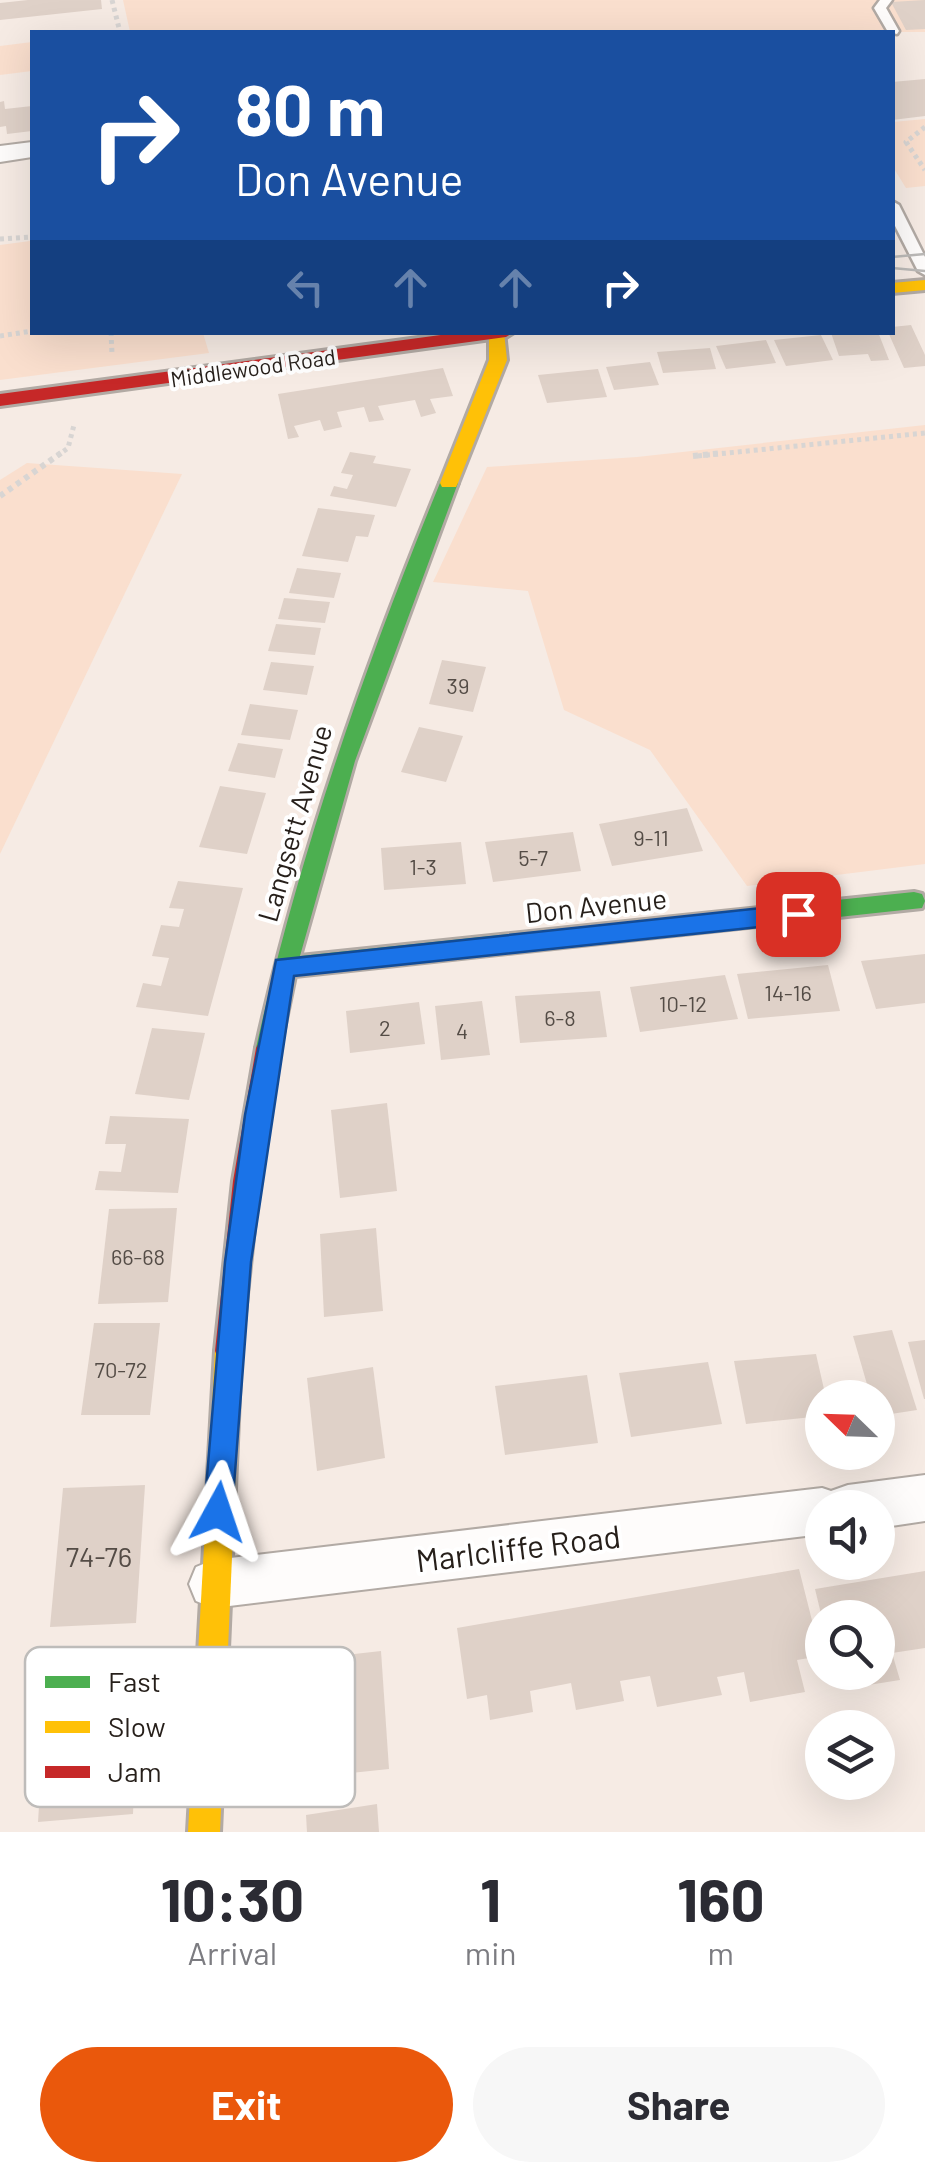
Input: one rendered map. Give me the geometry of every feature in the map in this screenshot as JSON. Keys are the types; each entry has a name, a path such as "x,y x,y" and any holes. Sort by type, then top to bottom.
{"street":[{"path":"0,154 30,150"},
{"path":"895,288 925,285"},
{"name":"Middlewood Road","path":"0,400 82,390 337,344 481,335"},
{"name":"Langsett Avenue","path":"211,1647 238,1262 257,1115 284,967 338,770 404,588 490,384 498,360 497,335"},
{"name":"Don Avenue","path":"284,967 914,901"},
{"path":"895,1502 925,1498"},
{"name":"Marlcliffe Road","path":"213,1584 805,1512"},
{"name":"Langsett Avenue","path":"204,1832 205,1807"}],"lane":[{"path":"886,0 880,8 893,30"},
{"path":"897,229 925,271"}],"path":[{"path":"112,0 120,30"},
{"path":"925,127 906,142 925,170"},
{"path":"0,239 30,236"},
{"path":"0,336 30,331"},
{"path":"0,496 68,448 82,390"},
{"path":"693,456 925,433"}],"shaded area":[{"path":"123,0 925,0 925,32 130,30"},
{"path":"30,42 30,71 0,75 0,46"},
{"path":"925,119 925,186 906,188 895,170 895,122"},
{"path":"30,241 30,335 204,335 209,353 0,380 0,245"},
{"path":"925,425 925,864 747,886 650,750 564,710 528,591 433,582 487,467 637,457"},
{"path":"27,463 182,474 0,854 0,480"}],"building":[{"path":"101,0 102,9 0,20 0,3"},
{"path":"925,0 925,29 906,30 891,2"},
{"path":"925,79 925,116 895,120 895,82"},
{"path":"4,101 5,109 30,106 30,131 7,134 6,126 0,127 0,102"},
{"path":"911,325 925,355 925,366 904,368 889,335 895,335 895,327"},
{"path":"821,335 833,360 786,366 774,340"},
{"path":"832,335 879,335 889,360 871,361 868,354 839,356"},
{"path":"766,340 776,363 726,369 716,346"},
{"path":"710,348 716,369 663,373 657,352"},
{"path":"650,362 659,385 614,390 606,367"},
{"path":"443,368 453,396 430,399 436,413 421,417 415,400 378,406 384,420 369,422 364,407 337,412 342,427 324,431 320,420 294,426 299,437 288,439 278,394"},
{"path":"598,369 607,397 547,403 538,375"},
{"path":"350,452 376,456 373,463 411,469 396,507 330,496 334,486 347,489 353,475 341,473"},
{"path":"318,508 375,515 368,537 356,536 348,562 302,556"},
{"path":"297,568 341,573 334,598 289,593"},
{"path":"284,598 330,602 325,623 278,619"},
{"path":"276,624 321,628 315,655 268,651"},
{"path":"442,660 486,667 473,712 429,704"},
{"path":"271,662 314,666 307,695 263,690"},
{"path":"250,704 298,710 290,740 241,735"},
{"path":"419,727 463,736 446,782 401,772"},
{"path":"238,743 283,749 275,778 228,771"},
{"path":"220,786 266,793 247,854 199,847"},
{"path":"687,808 703,851 612,866 599,824"},
{"path":"573,832 581,871 493,882 485,842"},
{"path":"461,842 466,884 384,890 381,848"},
{"path":"178,881 243,888 208,1016 136,1007 143,983 161,986 169,958 152,956 161,925 179,927 184,909 169,908"},
{"path":"925,954 925,1003 876,1009 861,961"},
{"path":"828,965 840,1011 748,1019 737,974"},
{"path":"725,975 738,1019 640,1032 630,987"},
{"path":"600,991 607,1037 520,1043 515,996"},
{"path":"482,1001 490,1055 441,1060 435,1006"},
{"path":"419,1002 425,1044 350,1053 346,1011"},
{"path":"152,1028 205,1033 189,1100 135,1094"},
{"path":"387,1103 397,1191 340,1198 331,1110"},
{"path":"110,1116 189,1119 178,1193 95,1190 99,1171 121,1172 126,1144 105,1144"},
{"path":"177,1208 168,1302 98,1304 109,1209"},
{"path":"376,1228 383,1311 324,1317 320,1234"},
{"path":"94,1323 160,1323 150,1415 81,1415"},
{"path":"892,1330 917,1410 895,1413 895,1380 866,1380 853,1336"},
{"path":"925,1340 925,1399 924,1399 908,1342"},
{"path":"816,1354 822,1380 805,1380 805,1418 746,1424 734,1361"},
{"path":"708,1362 722,1424 631,1437 619,1373"},
{"path":"373,1367 385,1458 317,1471 307,1378"},
{"path":"587,1375 598,1443 505,1455 495,1386"},
{"path":"145,1485 136,1623 50,1627 63,1488"},
{"path":"799,1569 807,1600 805,1659 797,1660 805,1692 750,1702 744,1672 717,1677 722,1695 657,1707 650,1676 620,1681 624,1701 576,1710 571,1683 530,1691 533,1712 490,1720 487,1695 467,1699 457,1628"},
{"path":"925,1571 925,1648 895,1653 895,1600 818,1600 815,1589 895,1580 895,1576"},
{"path":"381,1651 389,1769 355,1773 355,1654"},
{"path":"377,1804 379,1832 307,1832 306,1815"},
{"path":"39,1807 133,1807 133,1814 38,1822"}],"tram line":[{"path":"895,257 925,254"},
{"path":"895,268 925,271"}],"traffic: fast":[{"path":"268,1048 322,832 394,621 449,483"},
{"path":"284,967 914,901"}],"traffic: slow":[{"path":"895,288 925,285"},
{"path":"449,483 498,360 497,335"},
{"path":"213,1647 228,1351"},
{"path":"204,1832 205,1807"}],"traffic: jam":[{"path":"0,400 484,335"},
{"path":"228,1351 246,1181 268,1048"}],"route":[{"path":"218,1512 238,1262 257,1115 284,967 798,914"}]}
